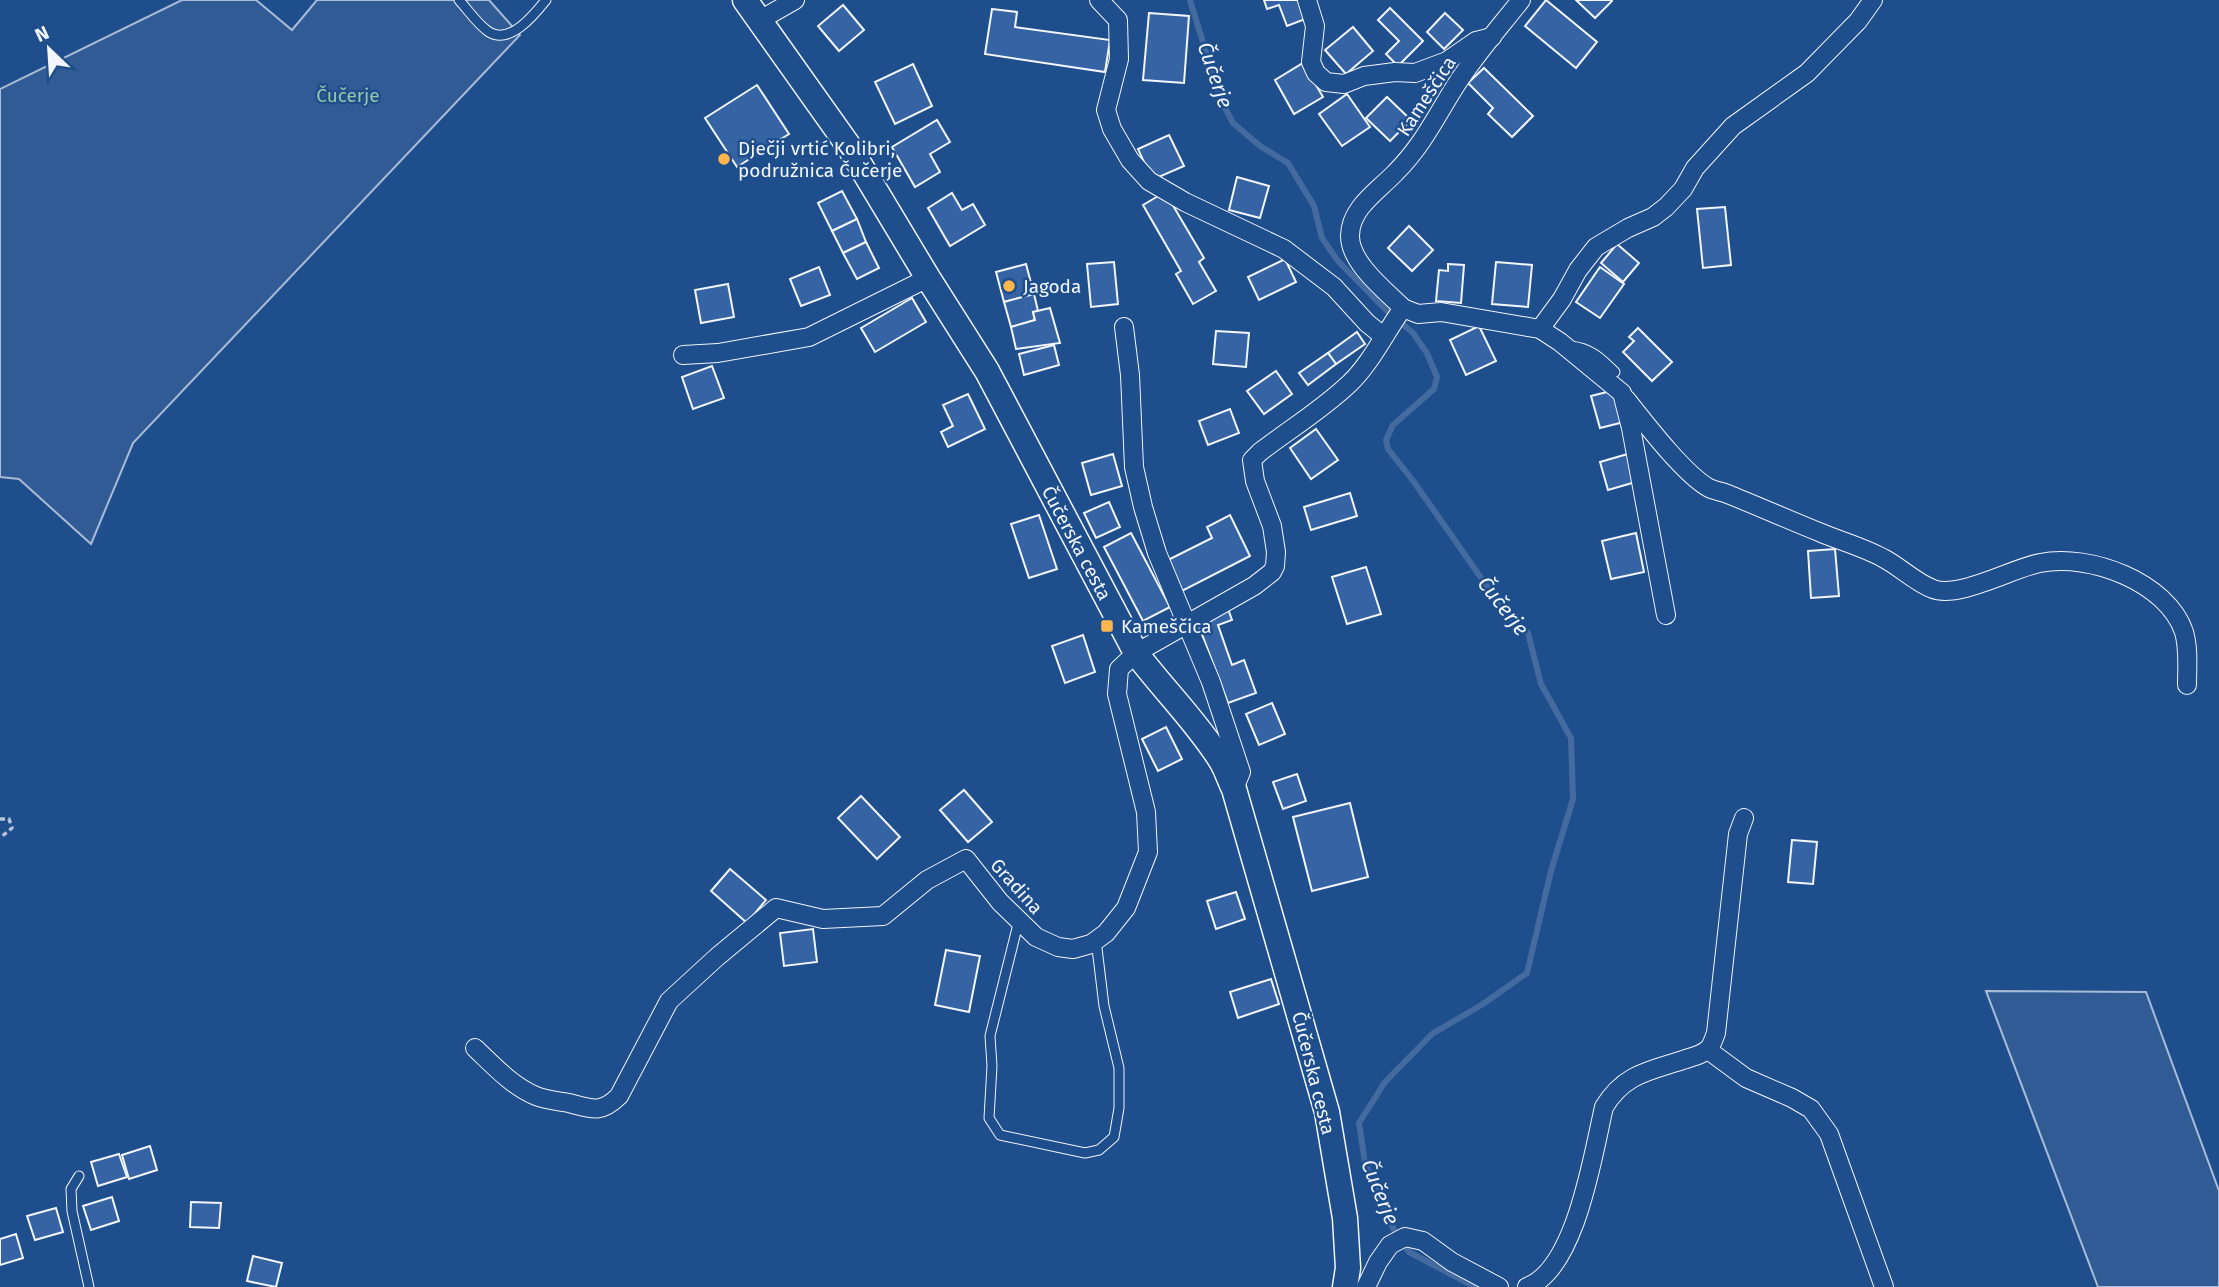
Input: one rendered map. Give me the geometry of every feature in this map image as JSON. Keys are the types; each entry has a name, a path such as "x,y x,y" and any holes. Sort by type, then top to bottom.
{"street":[{"name":"Čučerska cesta","path":"745,0 848,145 987,371 1136,653 1221,760 1234,789 1327,1112 1345,1218 1348,1268 1345,1287"},
{"path":"760,20 795,0"},
{"path":"1099,0 1118,20 1119,59 1106,110 1112,129 1130,160 1149,181 1176,197 1284,249 1334,287 1367,323 1441,312 1540,329 1565,345 1622,393 1651,430 1688,470 1709,488 1883,558 1933,590 1946,591 1974,585 2040,563 2057,561 2098,565 2144,584 2177,617 2184,633 2187,685"},
{"name":"Kameščica","path":"1307,0 1315,26 1311,61 1316,73 1326,82 1345,84 1364,76 1395,72 1415,73 1447,61 1476,41 1492,37"},
{"name":"Kameščica","path":"1394,320 1360,265 1350,239 1356,213 1422,143 1457,83 1521,0"},
{"path":"1540,329 1562,299 1578,270 1597,247 1628,228 1653,217 1666,207 1683,189 1695,168 1733,125 1807,73 1858,21 1873,0"},
{"path":"682,355 718,353 809,337 928,278"},
{"path":"1096,940 1106,933 1126,908 1148,852 1146,812 1117,694 1119,668 1136,653 1254,586 1272,572 1276,552 1272,526 1255,481 1252,460 1352,382 1394,320"},
{"path":"1124,327 1130,375 1134,467 1143,507 1157,553 1211,682 1241,772 1234,789"},
{"path":"1622,393 1666,615"},
{"path":"1527,1287 1546,1275 1558,1261 1573,1228 1604,1107 1613,1091 1640,1074 1708,1049 1716,1033 1738,834 1744,818"},
{"name":"Gradina","path":"475,1048 519,1087 537,1096 594,1109 609,1106 620,1096 669,1001 776,908 823,919 883,916 927,880 965,859 1000,902 1036,937 1058,947 1073,949 1096,940"},
{"path":"1708,1049 1746,1078 1811,1109 1829,1134 1884,1287"},
{"path":"1366,1287 1390,1245 1405,1237 1423,1241 1452,1262 1499,1287"}],"lane":[{"path":"459,0 485,29 500,36 512,33 546,0"},
{"path":"1565,345 1582,347 1596,354 1615,372"},
{"path":"1019,920 990,1036 992,1066 989,1118 1000,1135 1085,1153 1100,1150 1114,1137 1119,1108 1119,1068 1104,1006 1096,940"},
{"path":"79,1176 71,1189 72,1211 89,1287"}],"path":[{"path":"0,819 9,819 12,828 0,838"}],"shaded area":[{"name":"Čučerje","path":"182,0 256,0 292,30 317,0 489,0 520,35 133,443 91,544 19,479 0,477 0,89"},
{"path":"1986,991 2146,992 2219,1191 2219,1287 2098,1287"}],"building":[{"path":"1264,0 1301,0 1308,18 1287,26 1279,5 1267,9"},
{"path":"1546,0 1597,42 1576,68 1525,26"},
{"path":"1576,0 1611,0 1612,1 1595,18"},
{"path":"843,5 864,30 839,51 818,26"},
{"path":"1390,8 1423,41 1398,66 1386,54 1399,41 1378,20"},
{"path":"992,9 1017,12 1015,27 1110,40 1105,72 985,54"},
{"path":"1149,13 1189,16 1184,83 1143,80"},
{"path":"1445,13 1463,30 1444,49 1427,32"},
{"path":"1353,27 1373,51 1346,74 1325,50"},
{"path":"1303,63 1323,97 1294,114 1275,80"},
{"path":"913,64 932,106 895,124 875,82"},
{"path":"1484,68 1533,116 1512,137 1488,114 1493,108 1468,83"},
{"path":"757,85 789,134 737,167 705,118"},
{"path":"1347,94 1370,127 1342,146 1319,114"},
{"path":"1387,97 1411,120 1390,141 1366,118"},
{"path":"937,120 950,142 930,154 940,172 915,187 892,147"},
{"path":"1169,135 1184,166 1152,180 1138,149"},
{"path":"1237,177 1269,186 1260,218 1229,210"},
{"path":"842,191 857,219 832,231 818,203"},
{"path":"1165,192 1204,258 1199,262 1216,291 1193,304 1176,274 1181,271 1143,205"},
{"path":"952,193 962,210 973,204 985,225 950,246 928,208"},
{"path":"1725,207 1731,265 1703,268 1697,209"},
{"path":"857,219 866,242 843,253 832,231"},
{"path":"1409,226 1433,250 1412,271 1388,248"},
{"path":"866,242 879,268 857,279 843,253"},
{"path":"1617,244 1639,263 1623,282 1601,263"},
{"path":"1285,259 1296,282 1259,300 1248,277"},
{"path":"1114,262 1118,304 1091,307 1087,264"},
{"path":"1496,262 1532,265 1528,307 1492,304"},
{"path":"1026,264 1034,294 1004,302 996,272"},
{"path":"1448,264 1464,265 1461,303 1436,301 1439,270 1448,271"},
{"path":"819,267 830,295 801,306 790,279"},
{"path":"1600,267 1624,284 1600,318 1576,302"},
{"path":"728,284 734,317 701,323 695,290"},
{"path":"1034,294 1038,311 1033,312 1035,320 1011,327 1004,302"},
{"path":"912,298 926,322 875,352 861,328"},
{"path":"1050,308 1060,343 1016,349 1011,327 1035,320 1033,312"},
{"path":"1479,326 1496,361 1466,375 1450,340"},
{"path":"1638,328 1672,362 1652,381 1623,352 1634,341 1629,337"},
{"path":"1216,331 1249,333 1246,367 1213,364"},
{"path":"1357,332 1365,344 1336,364 1328,353"},
{"path":"1054,345 1059,365 1024,375 1019,354"},
{"path":"1328,353 1336,364 1308,385 1299,373"},
{"path":"712,366 724,398 693,409 682,377"},
{"path":"1276,371 1292,394 1264,414 1247,391"},
{"path":"1615,390 1624,422 1600,428 1591,396"},
{"path":"968,394 985,429 948,447 941,432 953,426 943,405"},
{"path":"1230,409 1239,433 1208,445 1199,421"},
{"path":"1316,429 1338,460 1311,479 1290,448"},
{"path":"1631,453 1639,481 1608,490 1600,462"},
{"path":"1113,454 1122,486 1091,495 1082,463"},
{"path":"1350,493 1357,516 1311,530 1304,507"},
{"path":"1109,502 1120,527 1096,538 1084,513"},
{"path":"1039,515 1057,569 1029,578 1011,524"},
{"path":"1230,515 1250,556 1180,592 1164,562 1212,538 1207,527"},
{"path":"1131,533 1170,607 1143,621 1104,547"},
{"path":"1636,533 1644,572 1611,579 1602,541"},
{"path":"1835,549 1839,596 1811,598 1808,551"},
{"path":"1366,567 1381,614 1347,624 1332,577"},
{"path":"1228,609 1232,620 1218,625 1232,665 1244,660 1256,693 1228,703 1197,621"},
{"path":"1083,635 1095,672 1065,683 1052,646"},
{"path":"1272,703 1285,734 1259,745 1246,714"},
{"path":"1166,727 1182,759 1158,771 1142,739"},
{"path":"1297,774 1306,801 1283,809 1273,782"},
{"path":"964,790 992,822 968,842 940,810"},
{"path":"861,796 900,837 877,859 838,818"},
{"path":"1350,803 1368,877 1312,891 1293,817"},
{"path":"1792,840 1817,842 1813,884 1788,882"},
{"path":"730,869 766,900 747,923 711,891"},
{"path":"1236,892 1245,919 1216,929 1207,901"},
{"path":"813,929 817,962 784,966 780,933"},
{"path":"946,950 980,956 969,1012 935,1005"},
{"path":"1271,979 1279,1004 1238,1018 1230,992"},
{"path":"150,1146 157,1170 129,1179 122,1155"},
{"path":"119,1154 127,1177 98,1186 91,1162"},
{"path":"112,1197 119,1221 91,1230 83,1206"},
{"path":"191,1202 221,1203 219,1228 190,1227"},
{"path":"56,1208 63,1232 35,1240 27,1216"},
{"path":"16,1234 23,1258 0,1265 0,1239"},
{"path":"253,1256 282,1263 276,1287 247,1281"}],"waterway":[{"name":"Čučerje","path":"1190,0 1220,98 1233,123 1260,146 1288,163 1314,206 1322,238 1338,261 1386,310 1413,333 1427,353 1437,377 1434,389 1393,425 1386,440 1388,449 1505,612 1528,633 1541,684 1571,738 1573,799 1551,871 1527,973 1483,1004 1432,1034 1385,1082 1359,1123 1365,1163 1393,1228 1409,1252 1475,1287"}],"place":[{"name":"Dječji vrtić Kolibri, podružnica Čučerje","path":"724,159"},
{"name":"Jagoda","path":"1009,286"},
{"name":"Kameščica","path":"1107,626"}]}
